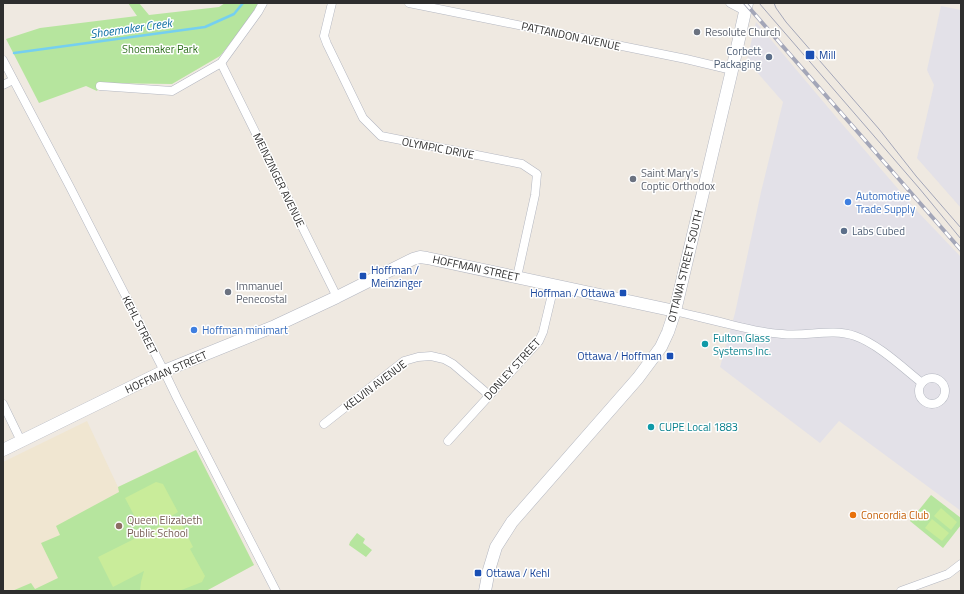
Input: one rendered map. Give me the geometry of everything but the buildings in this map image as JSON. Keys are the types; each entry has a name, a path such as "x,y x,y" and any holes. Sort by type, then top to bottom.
{"street":[{"path":"100,86 172,91 221,63 263,3"},
{"name":"OLYMPIC DRIVE","path":"332,3 324,36 363,118 381,136 522,164 537,174 535,195 517,277"},
{"name":"PATTANDON AVENUE","path":"409,3 686,59 732,70"},
{"path":"730,3 746,7"},
{"name":"OTTAWA STREET SOUTH","path":"484,591 496,547 512,522 638,378 660,347 668,332 675,311 746,7"},
{"name":"KEHL STREET","path":"3,60 70,187 276,591"},
{"name":"MEINZINGER AVENUE","path":"221,63 337,297"},
{"path":"3,85 13,80"},
{"name":"HOFFMAN STREET","path":"3,450 164,371 275,326 420,257 675,311 750,329 779,334 800,335 837,332 850,334 876,347 922,383"},
{"name":"DONLEY STREET","path":"448,441 538,341 543,332 554,286"},
{"name":"KELVIN AVENUE","path":"324,424 404,361 418,357 431,356 444,359 453,364 489,395"},
{"path":"3,404 21,441"},
{"path":"901,591 948,574 961,564"}],"shaded area":[{"path":"941,6 961,10 961,208 917,158 934,85 927,70"},
{"path":"756,22 918,212 961,257 961,511 839,421 820,443 720,367 735,313 761,192 783,102 755,70 745,68"},
{"name":"Queen Elizabeth Public School","path":"87,421 118,487 196,450 254,565 206,591 3,591 3,462"}],"green space":[{"name":"Shoemaker Park","path":"128,3 139,3 149,15 219,7 225,3 259,3 251,17 220,56 172,84 102,83 97,91 86,86 39,103 6,39 40,28 137,16"},
{"name":"Queen Elizabeth Public School","path":"196,450 254,565 206,591 12,591 31,583 35,589 58,578 41,543 60,535 56,526 119,492 118,487"},
{"path":"156,482 163,484 178,512 157,525 136,519 125,498"},
{"path":"931,495 961,518 961,525 943,548 910,521"},
{"path":"941,508 957,522 951,530 934,516"},
{"path":"178,517 193,547 190,549 205,576 202,582 179,591 140,591 144,571 113,587 98,557"},
{"path":"932,519 949,533 942,541 925,528"},
{"path":"357,533 365,539 363,543 372,550 366,557 349,545"}],"waterway":[{"name":"Shoemaker Creek","path":"14,53 205,27 234,14 243,3"}],"tram line":[{"path":"759,3 919,188 961,239"},
{"path":"774,3 786,22 879,129 916,176 961,228"}],"railway":[{"path":"745,3 961,250"}],"place":[{"name":"Resolute Church","path":"697,32"},
{"name":"Mill","path":"810,55"},
{"name":"Corbett Packaging","path":"769,57"},
{"name":"Saint Mary's Coptic Orthodox","path":"633,179"},
{"name":"Automotive Trade Supply","path":"848,202"},
{"name":"Labs Cubed","path":"844,231"},
{"name":"Hoffman / Meinzinger","path":"363,276"},
{"name":"Immanuel Penecostal","path":"228,292"},
{"name":"Hoffman / Ottawa","path":"623,293"},
{"name":"Hoffman minimart","path":"194,330"},
{"name":"Fulton Glass Systems Inc.","path":"705,344"},
{"name":"Ottawa / Hoffman","path":"670,356"},
{"name":"CUPE Local 1883","path":"651,427"},
{"name":"Concordia Club","path":"853,515"},
{"name":"Queen Elizabeth Public School","path":"119,526"},
{"name":"Ottawa / Kehl","path":"478,573"}]}
